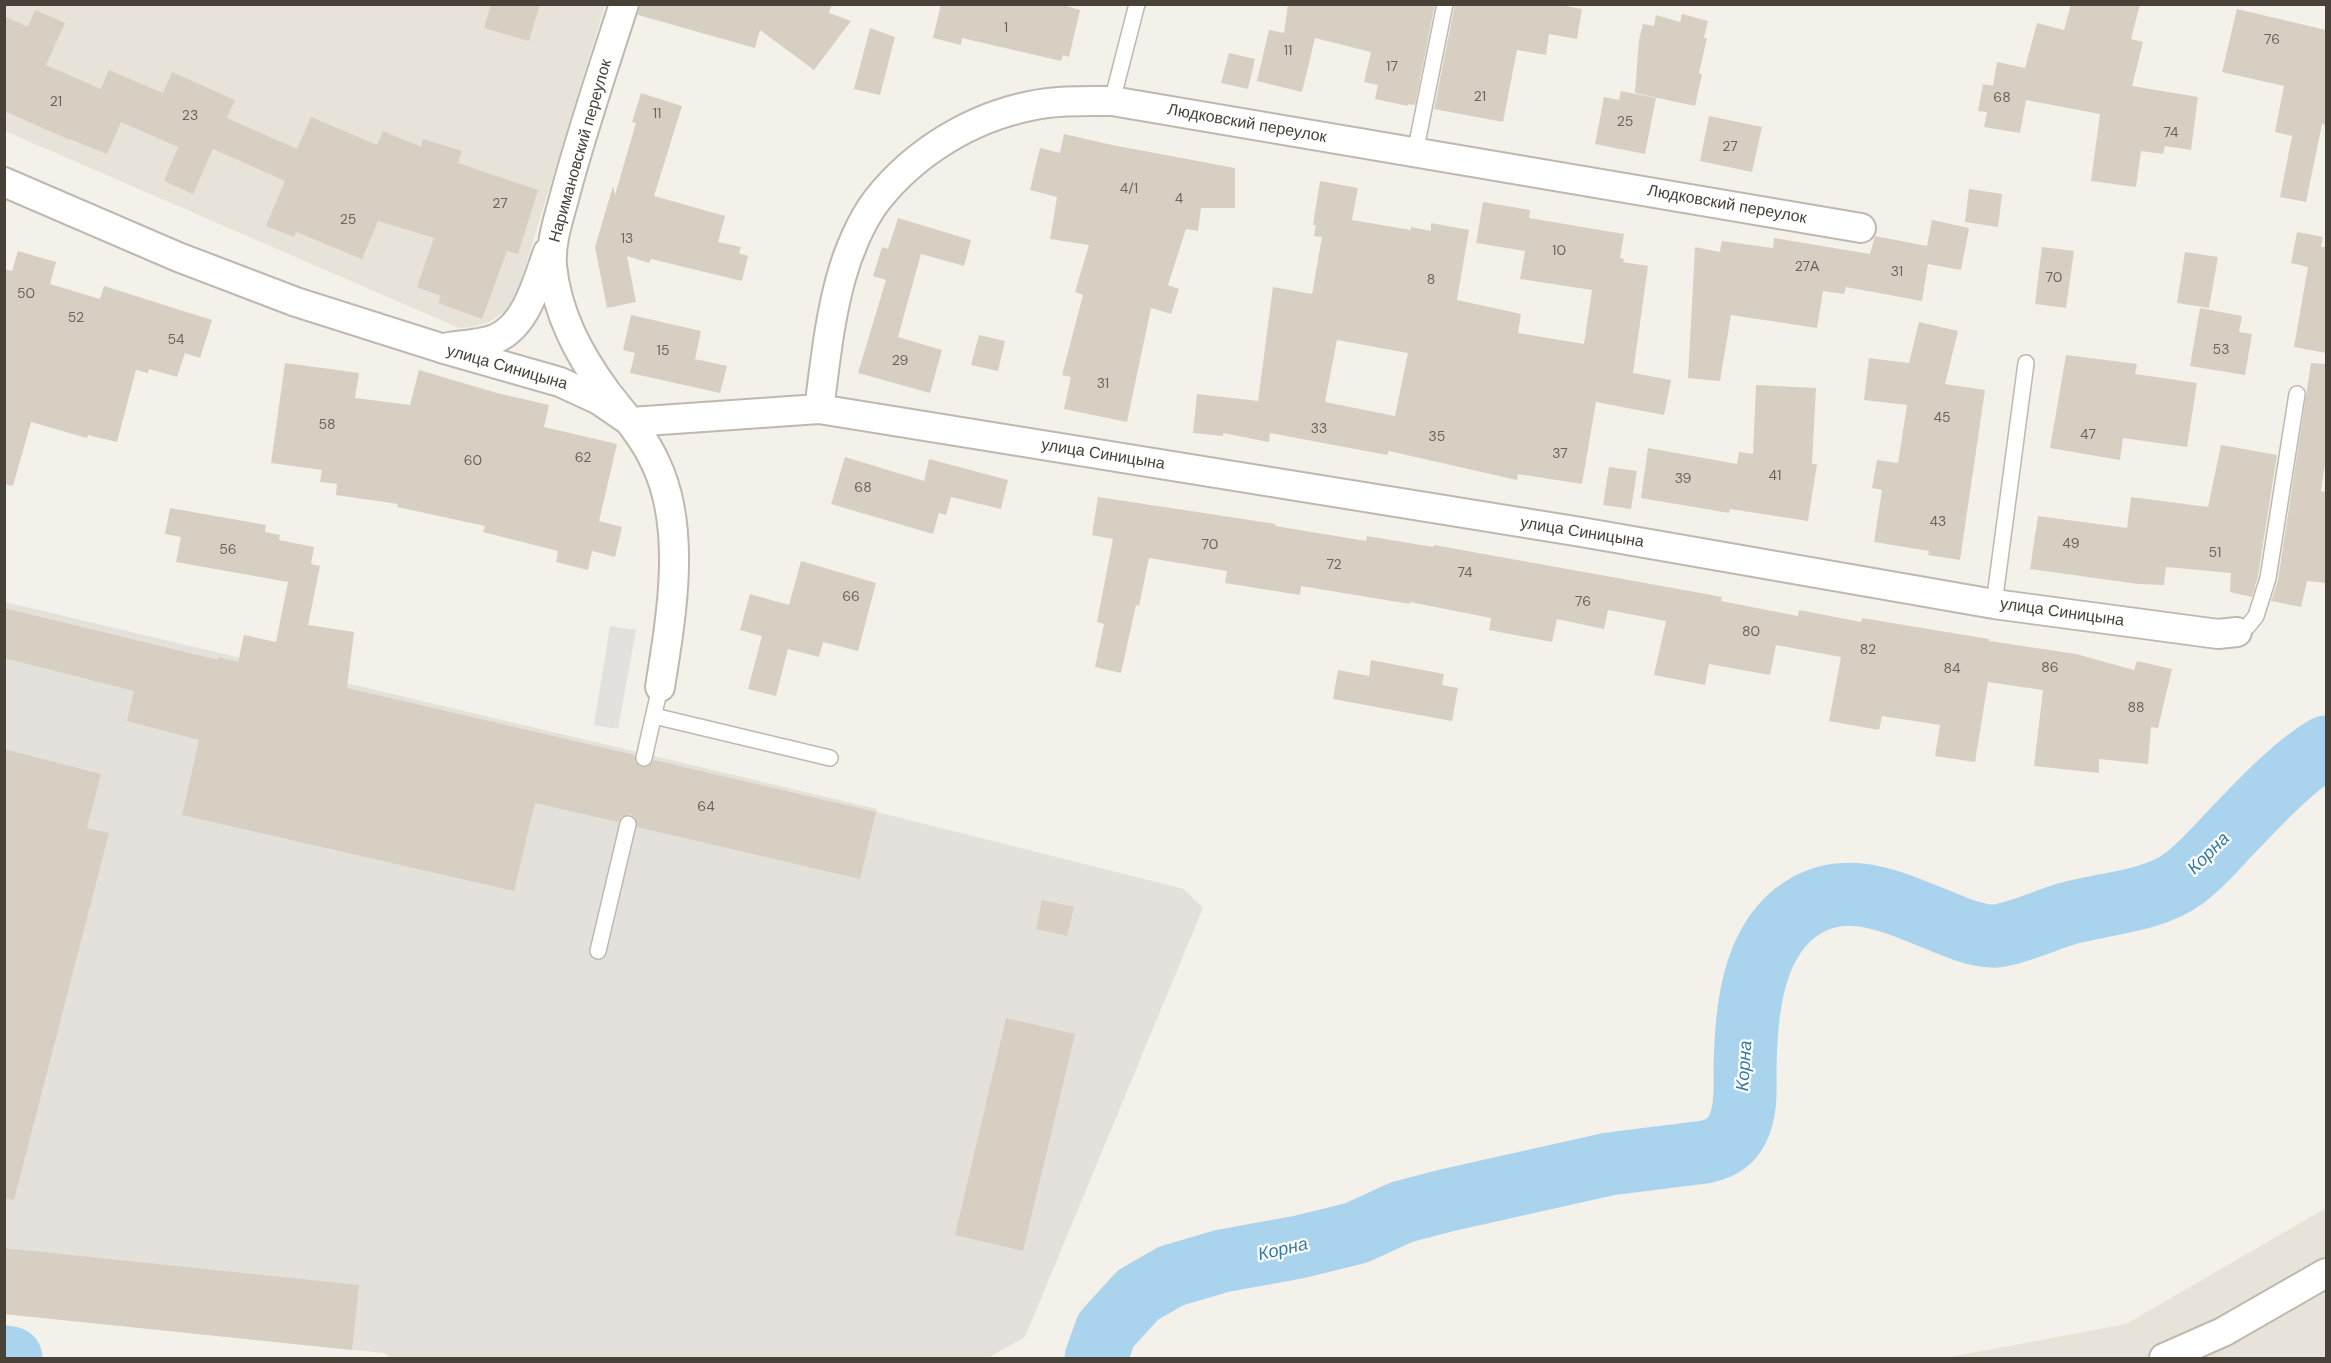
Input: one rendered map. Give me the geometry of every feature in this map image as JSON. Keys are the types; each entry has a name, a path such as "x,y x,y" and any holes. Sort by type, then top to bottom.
{"street":[{"name":"Наримановский переулок","path":"624,4 577,151 554,238 552,263 556,293 564,320 590,369 631,422 657,465 671,513 673,575 669,631 660,687"},
{"name":"Людковский переулок","path":"819,409 831,319 841,277 857,237 877,201 912,163 948,138 988,118 1030,106 1070,100 1112,101 1861,228"},
{"name":"улица Синицына","path":"4,182 238,281 441,348 579,389 631,422 819,409 1581,532 1994,604 2218,634 2237,632"},
{"path":"441,348 489,340 511,329 532,295 554,238"},
{"path":"2164,1359 2223,1332 2326,1273"}],"lane":[{"path":"1112,101 1137,4"},
{"path":"1415,153 1445,4"},
{"path":"1994,604 2026,363"},
{"path":"2237,632 2248,626 2256,616 2268,578 2297,394"},
{"path":"644,758 660,687"},
{"path":"654,716 830,758"},
{"path":"598,951 628,824"}],"shaded area":[{"path":"5,5 605,5 516,297 505,311 489,322 459,328 5,131"},
{"path":"5,602 877,809 877,812 1184,889 1203,908 1025,1337 988,1358 392,1358 384,1353 5,1314"},
{"path":"610,626 636,630 618,729 594,725"},
{"path":"2326,1208 2326,1358 1945,1358 2126,1324"}],"building":[{"path":"491,4 540,4 529,41 484,28"},
{"path":"640,4 832,4 829,13 851,21 814,70 760,30 755,48 638,15"},
{"path":"941,4 1060,4 1080,10 1069,57 1063,55 1061,61 962,38 961,45 933,38"},
{"path":"1288,4 1435,4 1415,105 1408,104 1408,106 1375,99 1378,85 1364,82 1371,52 1315,38 1302,92 1257,81 1269,30 1284,33"},
{"path":"1455,4 1554,4 1582,9 1577,39 1549,34 1546,55 1517,50 1503,122 1434,109"},
{"path":"2071,4 2140,4 2131,39 2143,42 2132,86 2198,97 2191,150 2165,146 2163,154 2141,151 2136,187 2091,181 2100,114 2026,100 2020,133 1984,127 1987,112 1978,111 1983,84 1993,86 1997,62 2025,68 2037,23 2064,30"},
{"path":"2237,9 2326,30 2326,125 2322,124 2306,202 2280,197 2292,136 2275,132 2284,86 2222,72"},
{"path":"35,10 65,23 46,65 101,89 109,70 163,93 172,72 235,100 227,118 297,149 311,117 377,145 383,131 421,147 423,139 462,151 458,163 538,190 518,254 507,251 482,319 438,303 441,296 417,287 434,238 378,221 362,259 296,232 294,237 266,226 285,181 213,149 193,194 164,181 178,147 121,122 107,154 4,111 4,16 28,27"},
{"path":"1682,14 1708,21 1704,38 1707,38 1699,73 1702,74 1695,106 1635,93 1639,40 1643,24 1654,26 1656,15 1680,22"},
{"path":"870,28 895,37 880,95 854,89"},
{"path":"1229,53 1255,59 1248,89 1221,83"},
{"path":"1621,91 1656,98 1645,154 1595,144 1604,97 1619,100"},
{"path":"641,93 682,106 654,196 725,216 718,242 741,247 739,253 748,256 742,281 651,259 649,263 627,256 636,302 607,308 595,247 613,186 615,195 636,123 632,122"},
{"path":"1709,116 1762,127 1752,172 1700,161"},
{"path":"1064,134 1235,168 1235,208 1201,208 1198,231 1186,229 1168,285 1179,289 1171,314 1151,308 1127,422 1064,409 1071,377 1062,375 1083,295 1075,292 1089,245 1050,239 1057,197 1030,190 1040,148 1060,153"},
{"path":"1320,181 1358,188 1352,220 1411,230 1411,227 1431,231 1431,223 1469,230 1457,300 1521,314 1518,333 1584,344 1592,290 1520,279 1525,251 1476,243 1483,202 1530,210 1529,218 1624,234 1620,258 1624,259 1623,262 1648,266 1633,373 1671,380 1664,415 1596,402 1582,484 1518,474 1517,480 1389,451 1387,455 1270,433 1269,442 1223,433 1223,436 1193,433 1197,394 1258,401 1273,287 1312,294 1322,237 1314,236 1316,225 1313,225","holes":["1337,340 1408,353 1395,416 1325,402"]},
{"path":"1969,189 2002,194 1998,227 1965,222"},
{"path":"898,218 971,240 964,266 921,254 898,337 942,350 930,393 858,373 886,280 873,276 882,247 888,249"},
{"path":"1932,220 1969,228 1961,270 1928,264 1922,301 1846,287 1844,294 1823,291 1817,328 1731,315 1720,381 1688,378 1695,247 1720,252 1722,241 1773,248 1774,238 1870,254 1875,236 1927,246"},
{"path":"2297,232 2323,237 2321,247 2326,247 2326,353 2294,347 2308,267 2291,263"},
{"path":"2042,247 2074,251 2066,308 2035,304"},
{"path":"18,251 56,262 50,284 100,299 104,286 212,320 200,358 185,353 177,377 149,369 148,373 136,370 117,442 88,435 87,438 31,422 13,486 4,484 4,269 12,271"},
{"path":"2185,252 2218,257 2209,308 2177,303"},
{"path":"2200,308 2242,316 2239,332 2252,334 2245,375 2190,366"},
{"path":"631,315 701,331 695,359 727,366 720,393 630,373 635,353 623,350"},
{"path":"1919,322 1958,331 1945,384 1985,390 1960,560 1928,555 1929,551 1874,542 1882,490 1872,488 1877,460 1898,463 1907,405 1864,400 1869,358 1909,363"},
{"path":"979,335 1005,341 998,371 971,365"},
{"path":"2066,355 2137,364 2135,374 2197,383 2187,447 2123,438 2120,460 2050,448"},
{"path":"285,363 359,373 355,398 410,405 419,370 497,393 549,405 544,427 617,444 599,521 622,527 615,557 592,551 588,570 556,562 558,551 483,532 485,526 397,507 398,504 336,495 337,484 320,482 322,470 271,463"},
{"path":"2311,363 2326,364 2326,457 2321,491 2326,492 2326,583 2307,581 2301,607 2271,601 2278,580"},
{"path":"1756,385 1816,388 1812,464 1817,464 1808,521 1730,509 1729,513 1641,498 1648,448 1737,464 1739,452 1753,454"},
{"path":"2221,445 2277,455 2258,576 2252,597 2230,592 2231,573 2166,567 2164,585 2138,584 2030,569 2038,516 2127,528 2131,497 2208,507"},
{"path":"845,457 924,481 929,459 1008,480 1001,509 951,497 946,515 939,513 933,534 831,504"},
{"path":"1609,467 1637,471 1631,509 1603,505"},
{"path":"1098,497 1276,524 1275,526 1366,541 1367,536 1433,547 1434,545 1722,597 1721,601 1798,616 1799,610 1861,622 1862,618 2076,654 2134,670 2137,661 2172,669 2158,728 2151,727 2148,764 2099,759 2099,773 2034,766 2043,690 1988,682 1975,762 1935,756 1940,725 1882,716 1879,730 1829,721 1841,657 1776,645 1770,675 1709,664 1705,685 1654,675 1666,621 1608,610 1604,629 1557,619 1552,642 1489,630 1491,618 1410,602 1410,604 1301,586 1300,595 1225,583 1227,571 1149,558 1121,673 1095,667 1104,624 1097,622 1113,539 1092,535"},
{"path":"170,508 266,525 265,532 280,535 279,540 314,547 311,564 320,566 308,625 354,632 347,688 635,755 635,761 641,767 647,767 654,760 876,812 860,879 637,827 635,817 630,814 621,817 618,822 535,803 514,891 182,815 199,740 127,721 134,691 4,658 4,608 218,660 218,657 238,662 244,635 276,642 288,582 176,562 181,537 165,534"},
{"path":"801,561 876,583 858,651 823,642 819,657 788,649 776,696 748,689 762,636 740,630 750,594 789,605"},
{"path":"1371,660 1444,674 1442,685 1458,688 1452,721 1333,699 1338,670 1369,676"},
{"path":"4,749 101,774 87,828 109,833 14,1200 4,1198"},
{"path":"1042,900 1074,907 1067,936 1036,929"},
{"path":"1006,1018 1075,1034 1023,1251 955,1235"},
{"path":"4,1248 359,1285 352,1350 4,1314"}],"waterway":[{"name":"Корна","path":"1096,1358 1106,1330 1138,1295 1171,1276 1222,1261 1299,1247 1356,1233 1402,1212 1448,1200 1609,1164 1705,1152 1724,1145 1734,1135 1742,1116 1745,1100 1747,1026 1760,963 1780,928 1795,913 1814,901 1834,895 1853,894 1873,897 1969,932 1997,936 2066,914 2142,897 2171,886 2191,873 2280,783 2314,754 2326,747"},
{"name":"Корна","path":"4,1357 11,1358"}]}
